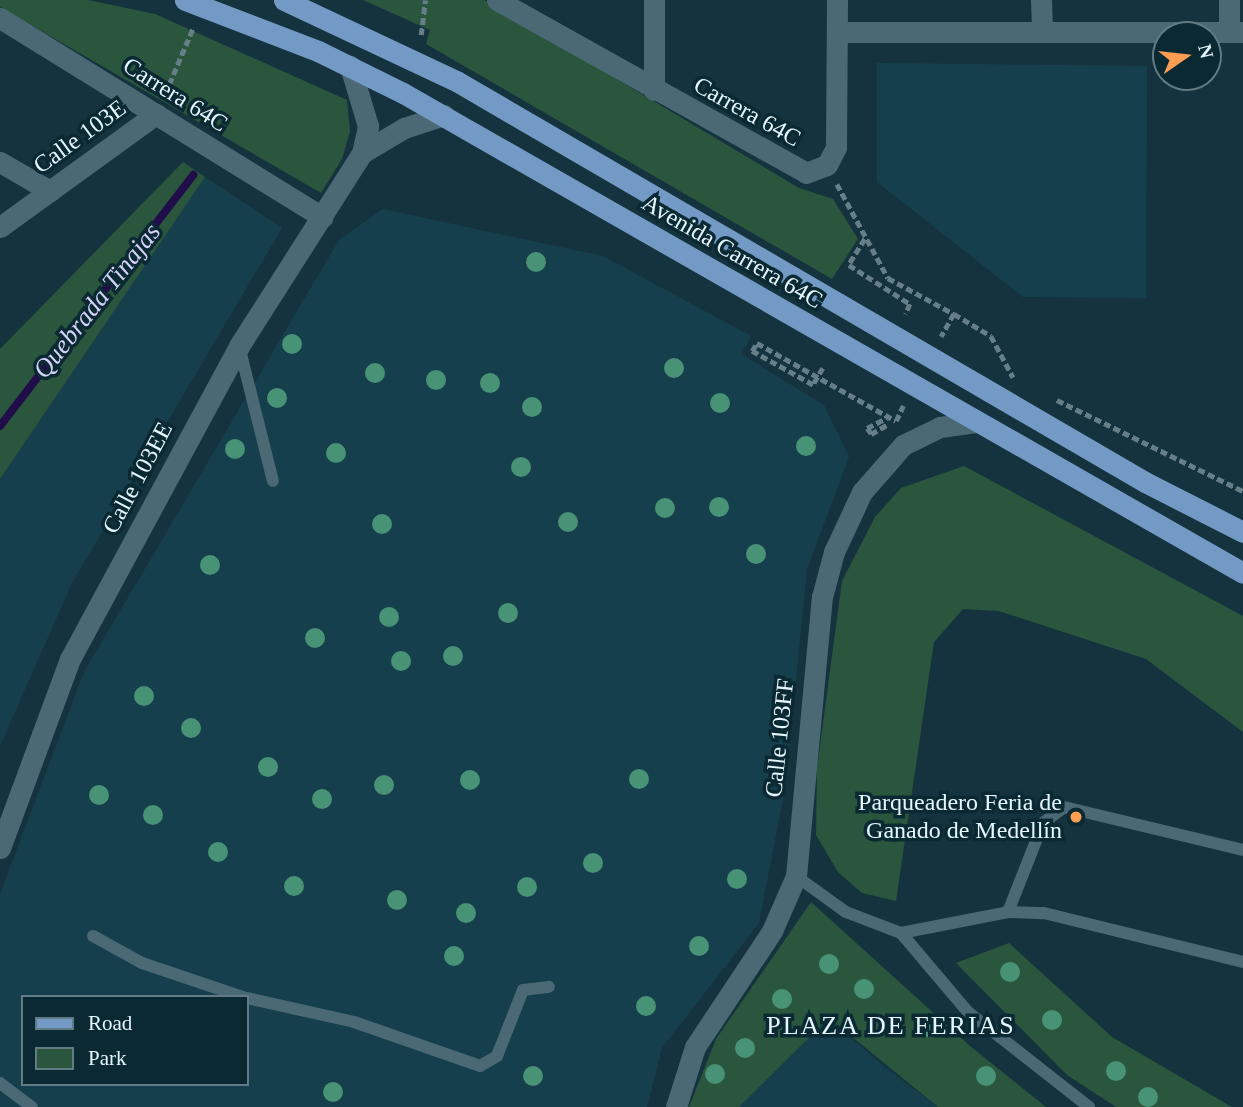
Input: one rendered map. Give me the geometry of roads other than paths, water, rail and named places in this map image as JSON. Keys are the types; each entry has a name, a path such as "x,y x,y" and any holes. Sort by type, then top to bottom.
{"main road":[{"name":"Avenida Carrera 64C","path":"284,0 458,82 1145,482 1243,532"},
{"name":"Avenida Carrera 64C","path":"193,3 351,66 444,116 1243,573"}],"street":[{"name":"Carrera 64C","path":"497,0 806,173 827,164 836,147 836,32"},
{"path":"654,0 654,90"},
{"path":"837,0 836,32 1236,32 1229,0"},
{"path":"1041,0 1042,32"},
{"name":"Carrera 64C","path":"0,18 322,216"},
{"name":"Calle 103EE","path":"0,848 70,659 239,346 362,153 368,126 351,66"},
{"name":"Calle 103E","path":"0,227 156,114"},
{"name":"Calle 103EE","path":"362,153 404,128 444,116"},
{"path":"0,162 50,191"},
{"name":"Calle 103FF","path":"676,1107 695,1047 772,931 796,876 796,822 822,597 834,552 862,492 903,445 940,427 976,422"}],"lane":[{"path":"239,346 274,481"},
{"path":"1008,912 1043,823 1064,807 1243,850"},
{"path":"796,876 846,912 901,933 968,1012 1089,1107"},
{"path":"901,933 1008,912 1065,917 1243,962"},
{"path":"93,936 142,963 239,995"},
{"path":"248,998 355,1021 480,1066 497,1056 516,998 532,986 549,987"},
{"path":"0,1083 32,1107"}],"waterway":[{"name":"Quebrada Tinajas","path":"0,426 193,175"}],"place":[{"name":"Parqueadero Feria de Ganado de Medellín","path":"1076,817"}],"district":[{"name":"PLAZA DE FERIAS","path":"891,1026"}]}
